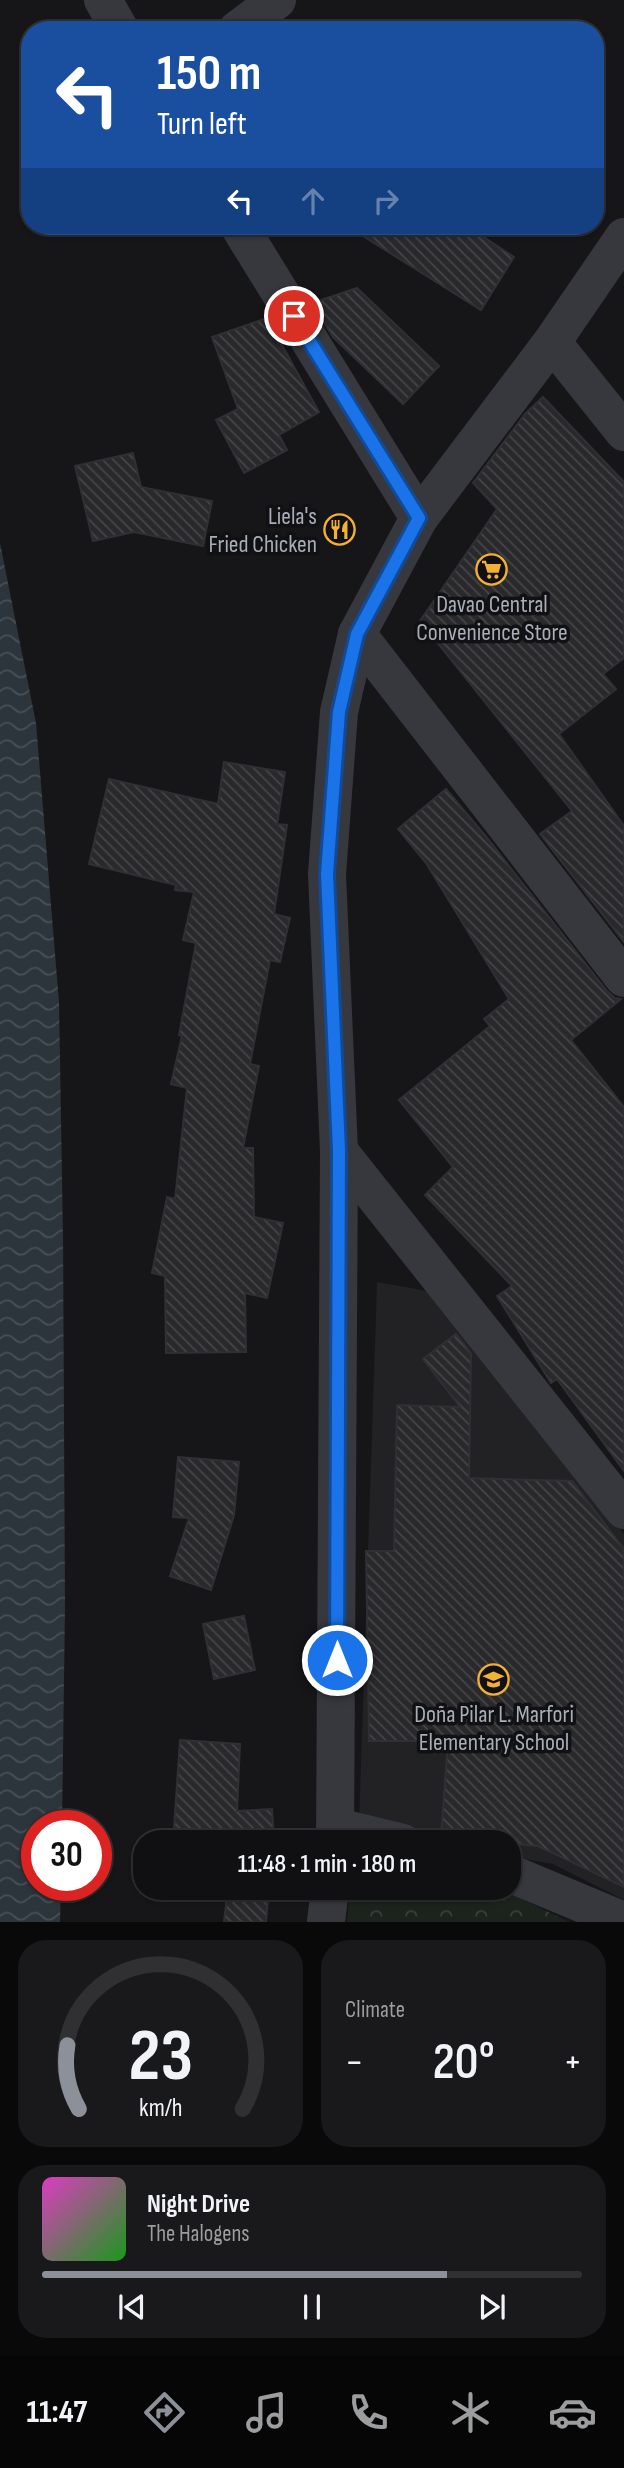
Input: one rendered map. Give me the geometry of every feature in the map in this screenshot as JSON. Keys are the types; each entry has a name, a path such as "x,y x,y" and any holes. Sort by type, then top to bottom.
{"street":[{"path":"103,0 115,21"},
{"path":"249,21 277,0"},
{"path":"245,235 419,518"},
{"path":"336,1830 339,1151 327,874 339,712 357,634 419,518 552,342 624,237"},
{"path":"552,342 624,432"},
{"path":"357,634 624,978"},
{"path":"339,1151 624,1510"},
{"path":"521,1878 624,1922"},
{"path":"326,1922 329,1900"}],"shaded area":[{"name":"Doña Pilar L. Marfori Elementary School","path":"377,1282 438,1293 624,1534 624,1900 553,1864 521,1858 521,1830 383,1830 359,1825"}],"green space":[{"path":"521,1899 569,1922 347,1922 349,1900"}],"water":[{"path":"0,543 36,723 59,1002 65,1606 62,1810 21,1810 21,1901 61,1901 60,1922 0,1922"}],"building":[{"path":"361,235 481,235 514,257 481,310"},
{"path":"357,288 439,366 403,404 333,337 312,303"},
{"path":"267,318 319,412 279,435 287,450 244,473 216,420 238,409 212,337"},
{"path":"543,397 624,482 624,658 603,674 616,689 559,734 624,826 624,942 540,834 572,811 420,621 497,509 473,483 525,414"},
{"path":"133,453 141,487 212,501 203,546 134,532 93,541 75,466"},
{"path":"224,762 285,772 277,824 287,825 274,914 290,918 280,962 270,960 250,1064 259,1066 243,1148 253,1148 254,1217 283,1223 267,1298 245,1293 246,1352 166,1353 165,1276 152,1273 167,1197 175,1199 187,1088 171,1084 182,1036 179,1035 196,943 183,940 194,892 175,890 176,885 89,864 109,779 218,804"},
{"path":"446,789 607,991 615,998 621,999 571,1040 624,1107 624,1471 557,1379 551,1383 497,1296 512,1286 425,1195 453,1167 399,1100 490,1026 484,1019 509,999 426,863 398,829"},
{"name":"Doña Pilar L. Marfori Elementary School","path":"456,1334 471,1353 469,1478 572,1481 624,1549 624,1887 538,1846 521,1844 521,1830 442,1830 448,1741 369,1741 366,1551 394,1551 397,1405 460,1407 423,1359"},
{"path":"178,1457 239,1462 234,1515 211,1590 170,1576 189,1518 173,1517"},
{"path":"244,1616 255,1670 214,1679 203,1624"},
{"path":"180,1740 240,1744 237,1811 272,1809 273,1830 174,1830"},
{"path":"227,1900 268,1900 266,1922 224,1922"}],"place":[{"name":"Liela's Fried Chicken","path":"340,530"},
{"name":"Davao Central Convenience Store","path":"492,570"},
{"name":"Doña Pilar L. Marfori Elementary School","path":"494,1680"}],"route":[{"path":"294,316 419,518 357,634 339,712 327,874 339,1151 337,1660"}]}
